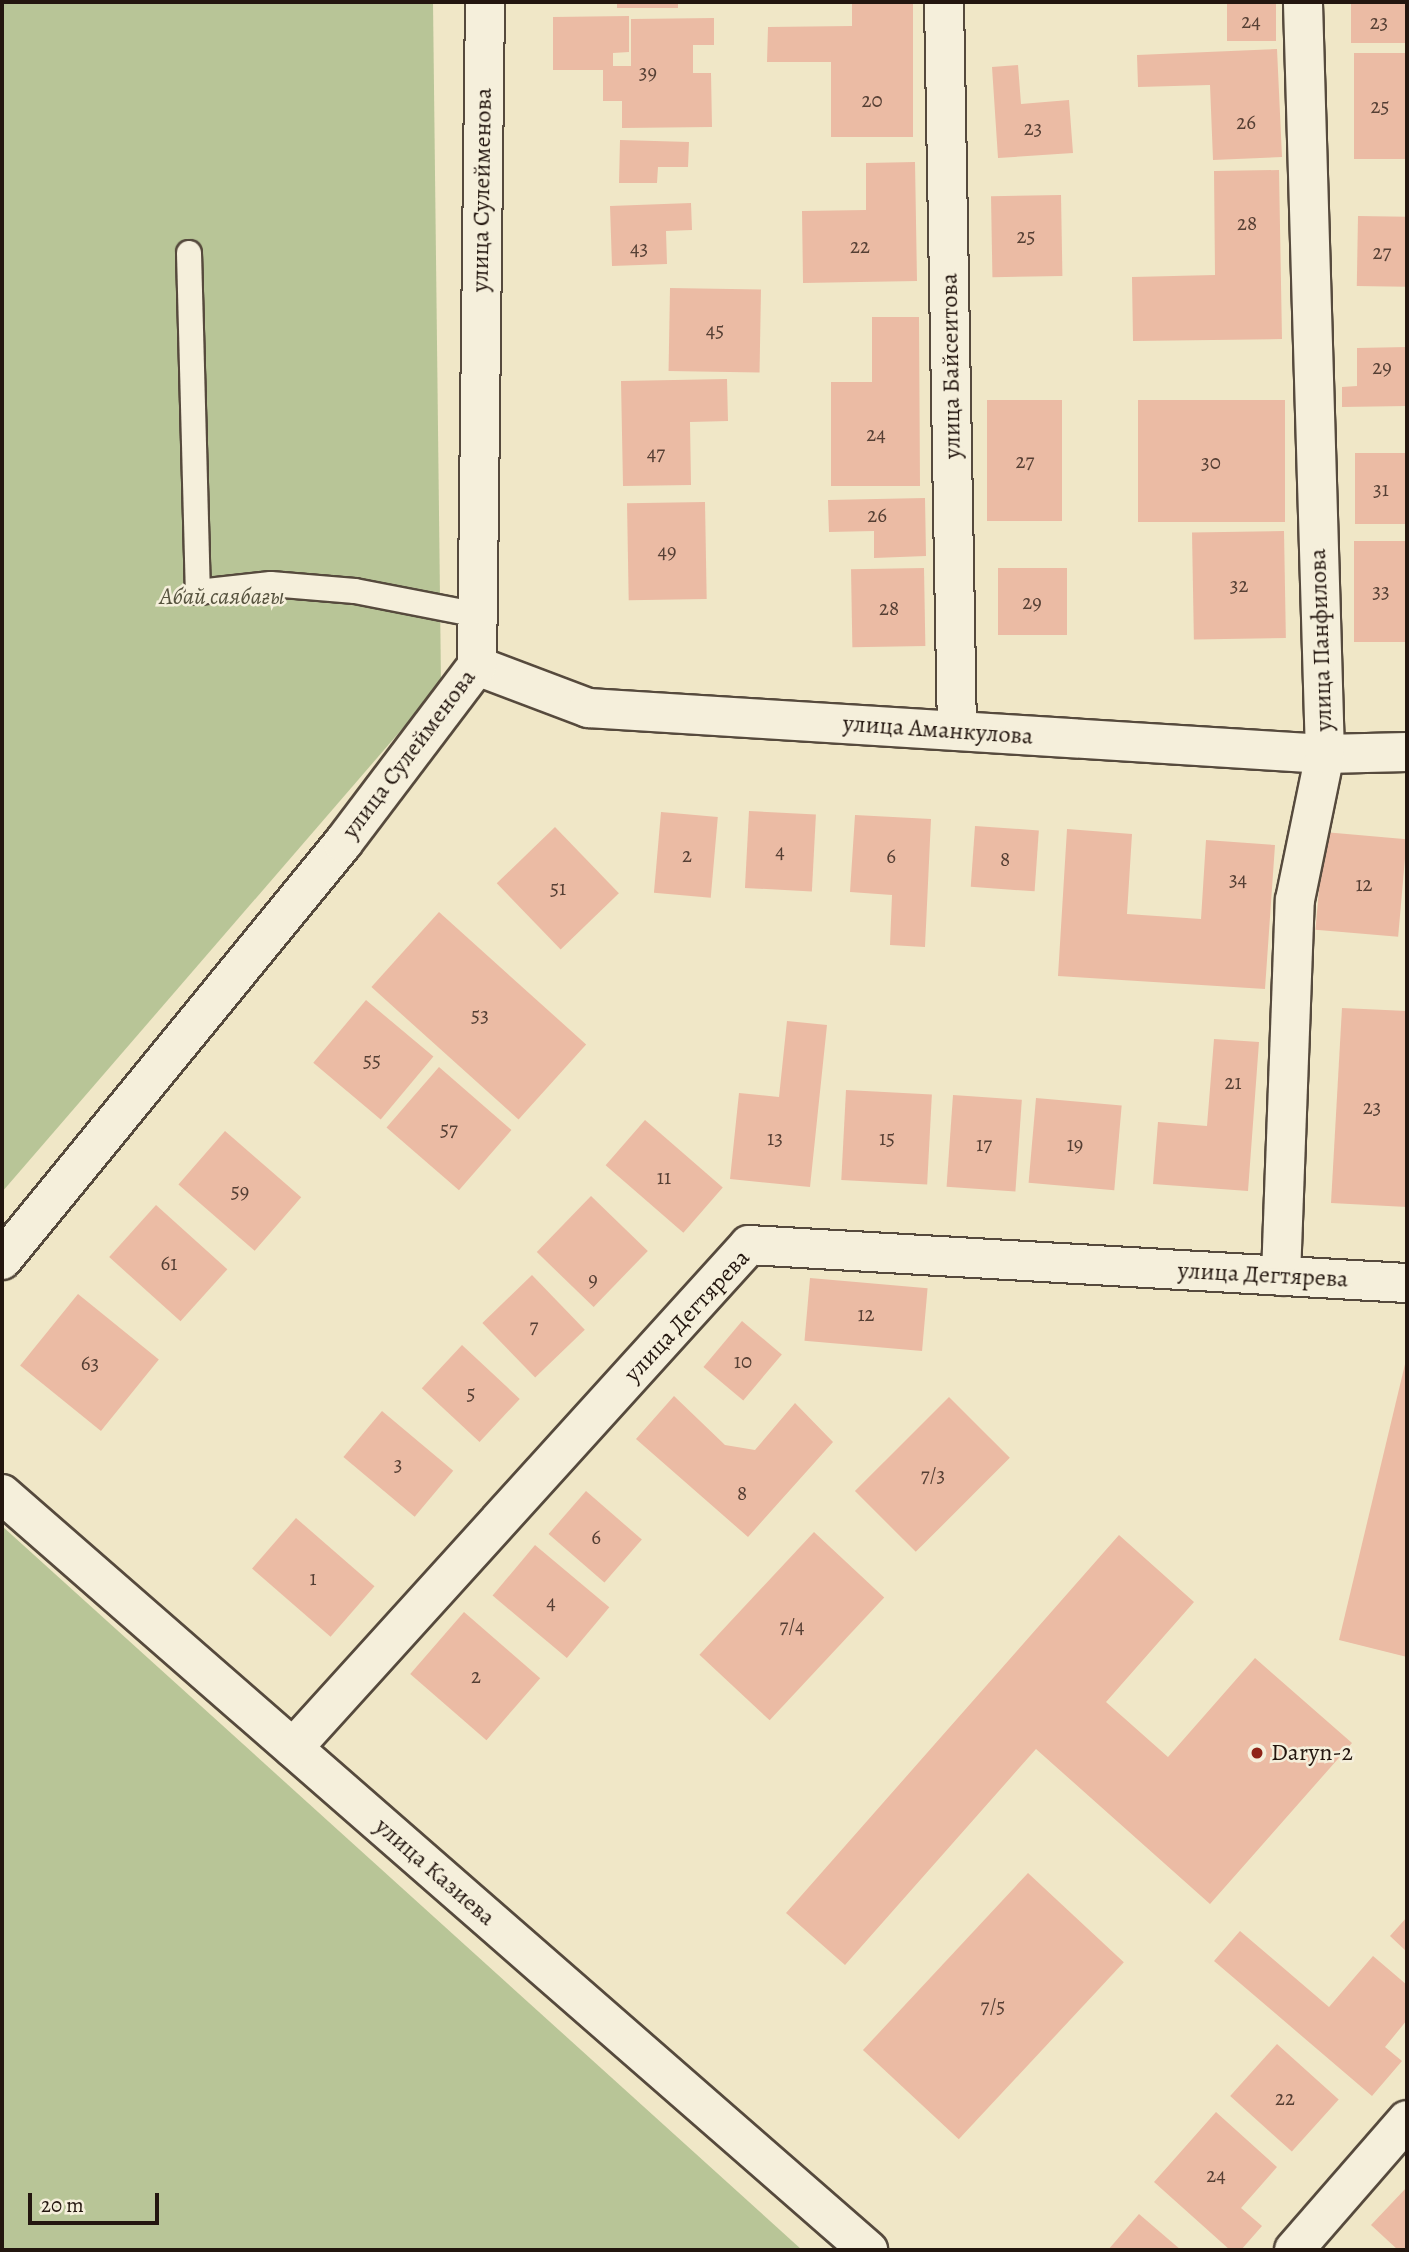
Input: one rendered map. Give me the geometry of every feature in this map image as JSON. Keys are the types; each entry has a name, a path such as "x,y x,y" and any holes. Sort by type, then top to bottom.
{"street":[{"name":"улица Сулейменова","path":"2,1260 343,843 477,666 485,2"},
{"name":"улица Байсеитова","path":"944,2 957,731"},
{"name":"улица Панфилова","path":"1281,1276 1296,900 1325,754 1303,2"},
{"name":"улица Аманкулова","path":"477,666 588,708 1325,754 1407,752"},
{"name":"улица Дегтярева","path":"293,1748 749,1245 1407,1283"},
{"name":"улица Казиева","path":"2,1494 868,2250"},
{"path":"1294,2250 1407,2120"}],"lane":[{"path":"188,253 198,592 271,584 355,591 478,615"}],"green space":[{"name":"Абай саябағы","path":"2,2 433,2 441,684 2,1192"},
{"path":"2,1526 802,2250 2,2250"}],"building":[{"path":"617,2 678,2 678,8 617,8"},
{"path":"852,2 913,2 913,137 831,137 831,62 767,62 768,27 852,26"},
{"path":"1227,2 1276,2 1276,41 1227,41"},
{"path":"1351,2 1407,2 1407,43 1351,43"},
{"path":"629,16 629,52 613,53 613,66 631,66 631,19 714,18 714,45 693,45 693,73 711,73 712,127 622,128 622,101 603,101 603,70 553,70 553,17"},
{"path":"1277,49 1282,157 1213,160 1210,85 1138,87 1137,55"},
{"path":"1354,53 1407,53 1407,159 1354,159"},
{"path":"1018,65 1021,104 1069,100 1073,153 998,158 992,67"},
{"path":"620,140 689,142 688,167 658,167 657,183 619,183"},
{"path":"915,162 917,281 803,283 802,211 866,210 866,163"},
{"path":"1279,170 1282,339 1133,341 1132,277 1215,275 1214,171"},
{"path":"1061,195 1062,276 992,277 991,196"},
{"path":"691,203 692,230 666,231 667,264 612,266 610,206"},
{"path":"1358,216 1407,217 1406,287 1357,286"},
{"path":"670,288 761,290 760,373 669,371"},
{"path":"872,317 919,317 920,486 831,486 831,382 872,382"},
{"path":"1407,347 1407,406 1342,407 1342,387 1357,386 1357,348"},
{"path":"727,379 728,421 690,422 691,485 623,486 621,381"},
{"path":"987,400 1062,400 1062,521 987,521"},
{"path":"1138,400 1285,400 1285,522 1138,522"},
{"path":"1355,453 1407,453 1407,524 1355,524"},
{"path":"925,498 926,556 874,558 874,531 829,532 828,500"},
{"path":"705,502 707,599 629,600 627,503"},
{"path":"1284,531 1286,638 1194,640 1192,533"},
{"path":"1354,541 1407,541 1407,642 1354,642"},
{"path":"924,568 925,646 852,647 851,569"},
{"path":"998,568 1067,568 1067,635 998,635"},
{"path":"749,811 816,815 812,891 745,888"},
{"path":"661,812 718,817 711,898 654,893"},
{"path":"855,815 931,819 925,947 890,945 892,895 850,892"},
{"path":"975,826 1039,830 1035,891 971,887"},
{"path":"555,827 619,893 561,949 497,883"},
{"path":"1067,829 1132,834 1127,914 1201,919 1206,840 1275,845 1265,989 1058,976"},
{"path":"1324,832 1407,839 1398,937 1315,930"},
{"path":"439,912 586,1044 519,1120 371,987"},
{"path":"366,1000 433,1057 381,1119 313,1063"},
{"path":"1342,1008 1407,1011 1407,1207 1331,1203"},
{"path":"787,1021 827,1025 810,1187 730,1179 739,1093 779,1097"},
{"path":"1214,1039 1259,1042 1248,1191 1153,1184 1158,1122 1207,1126"},
{"path":"439,1067 511,1130 459,1190 387,1127"},
{"path":"846,1090 932,1095 927,1184 841,1180"},
{"path":"953,1095 1022,1100 1015,1192 947,1187"},
{"path":"1036,1098 1122,1105 1114,1190 1029,1183"},
{"path":"645,1120 723,1188 683,1233 606,1165"},
{"path":"225,1131 301,1197 255,1251 178,1185"},
{"path":"591,1196 648,1251 594,1307 537,1252"},
{"path":"156,1205 227,1269 181,1321 109,1257"},
{"path":"532,1275 585,1330 535,1378 482,1323"},
{"path":"810,1278 928,1288 922,1351 805,1341"},
{"path":"78,1294 159,1359 101,1431 20,1365"},
{"path":"742,1321 782,1354 743,1400 703,1367"},
{"path":"462,1345 520,1399 480,1442 422,1388"},
{"path":"1407,1360 1407,1657 1339,1640"},
{"path":"674,1396 725,1445 755,1450 795,1403 833,1442 748,1537 636,1439"},
{"path":"949,1397 1010,1458 916,1552 855,1491"},
{"path":"382,1411 453,1471 415,1517 343,1457"},
{"path":"586,1491 642,1540 604,1583 549,1534"},
{"path":"296,1518 374,1586 331,1637 252,1569"},
{"path":"814,1532 884,1597 770,1720 699,1655"},
{"name":"Daryn-2","path":"1119,1535 1194,1602 1106,1702 1168,1757 1255,1658 1352,1743 1210,1904 1036,1749 845,1965 786,1913"},
{"path":"535,1545 609,1607 567,1658 493,1596"},
{"path":"464,1612 540,1678 486,1740 410,1674"},
{"path":"1028,1873 1124,1962 959,2139 863,2050"},
{"path":"1407,1917 1407,1952 1390,1936"},
{"path":"1240,1931 1329,2007 1373,1956 1407,1985 1407,2020 1385,2047 1402,2061 1372,2096 1214,1961"},
{"path":"1277,2044 1339,2100 1292,2152 1230,2096"},
{"path":"1216,2112 1277,2167 1241,2208 1262,2226 1241,2250 1230,2250 1154,2182"},
{"path":"1407,2187 1407,2250 1398,2250 1371,2225"},
{"path":"1139,2214 1181,2250 1108,2250"}],"place":[{"name":"Daryn-2","path":"1257,1753"}]}
